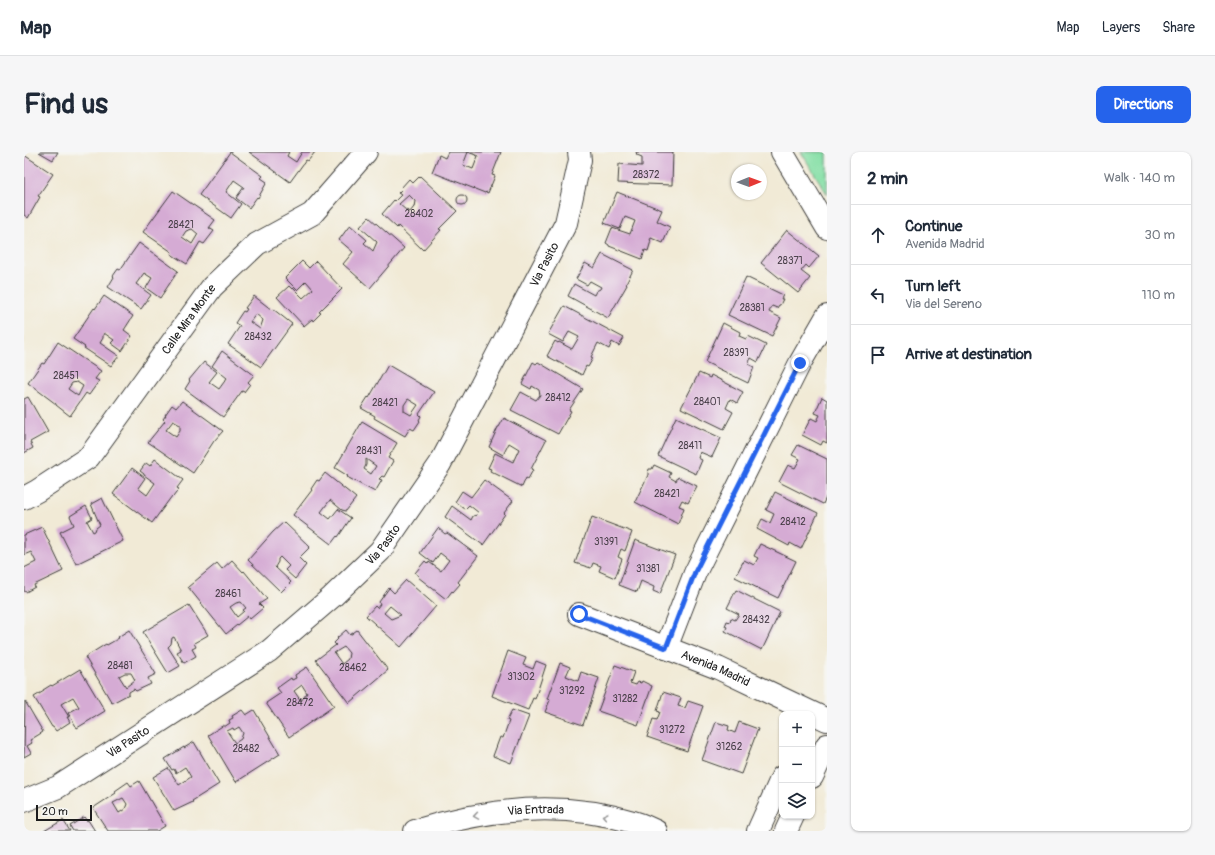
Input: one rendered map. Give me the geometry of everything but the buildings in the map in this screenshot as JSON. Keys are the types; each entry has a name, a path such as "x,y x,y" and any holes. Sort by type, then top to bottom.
{"street":[{"name":"Calle Mira Monte","path":"24,498 89,457 212,287 257,244 312,214 366,152"},
{"name":"Via Pasito","path":"24,801 58,788 269,651 332,597 380,552 440,464 566,223 580,160 578,152"},
{"path":"782,152 827,228"},
{"path":"666,648 695,572 800,363 827,316"},
{"name":"Avenida Madrid","path":"579,614 718,668 816,716"},
{"path":"815,771 827,745"},
{"path":"758,831 779,783"},
{"name":"Via Entrada","path":"414,831 471,816 544,808 590,812 634,822 656,831"},
{"path":"786,831 792,819"}],"green space":[{"path":"801,152 827,152 827,194"}],"route":[{"path":"579,614 666,648 695,572 800,363"}]}
